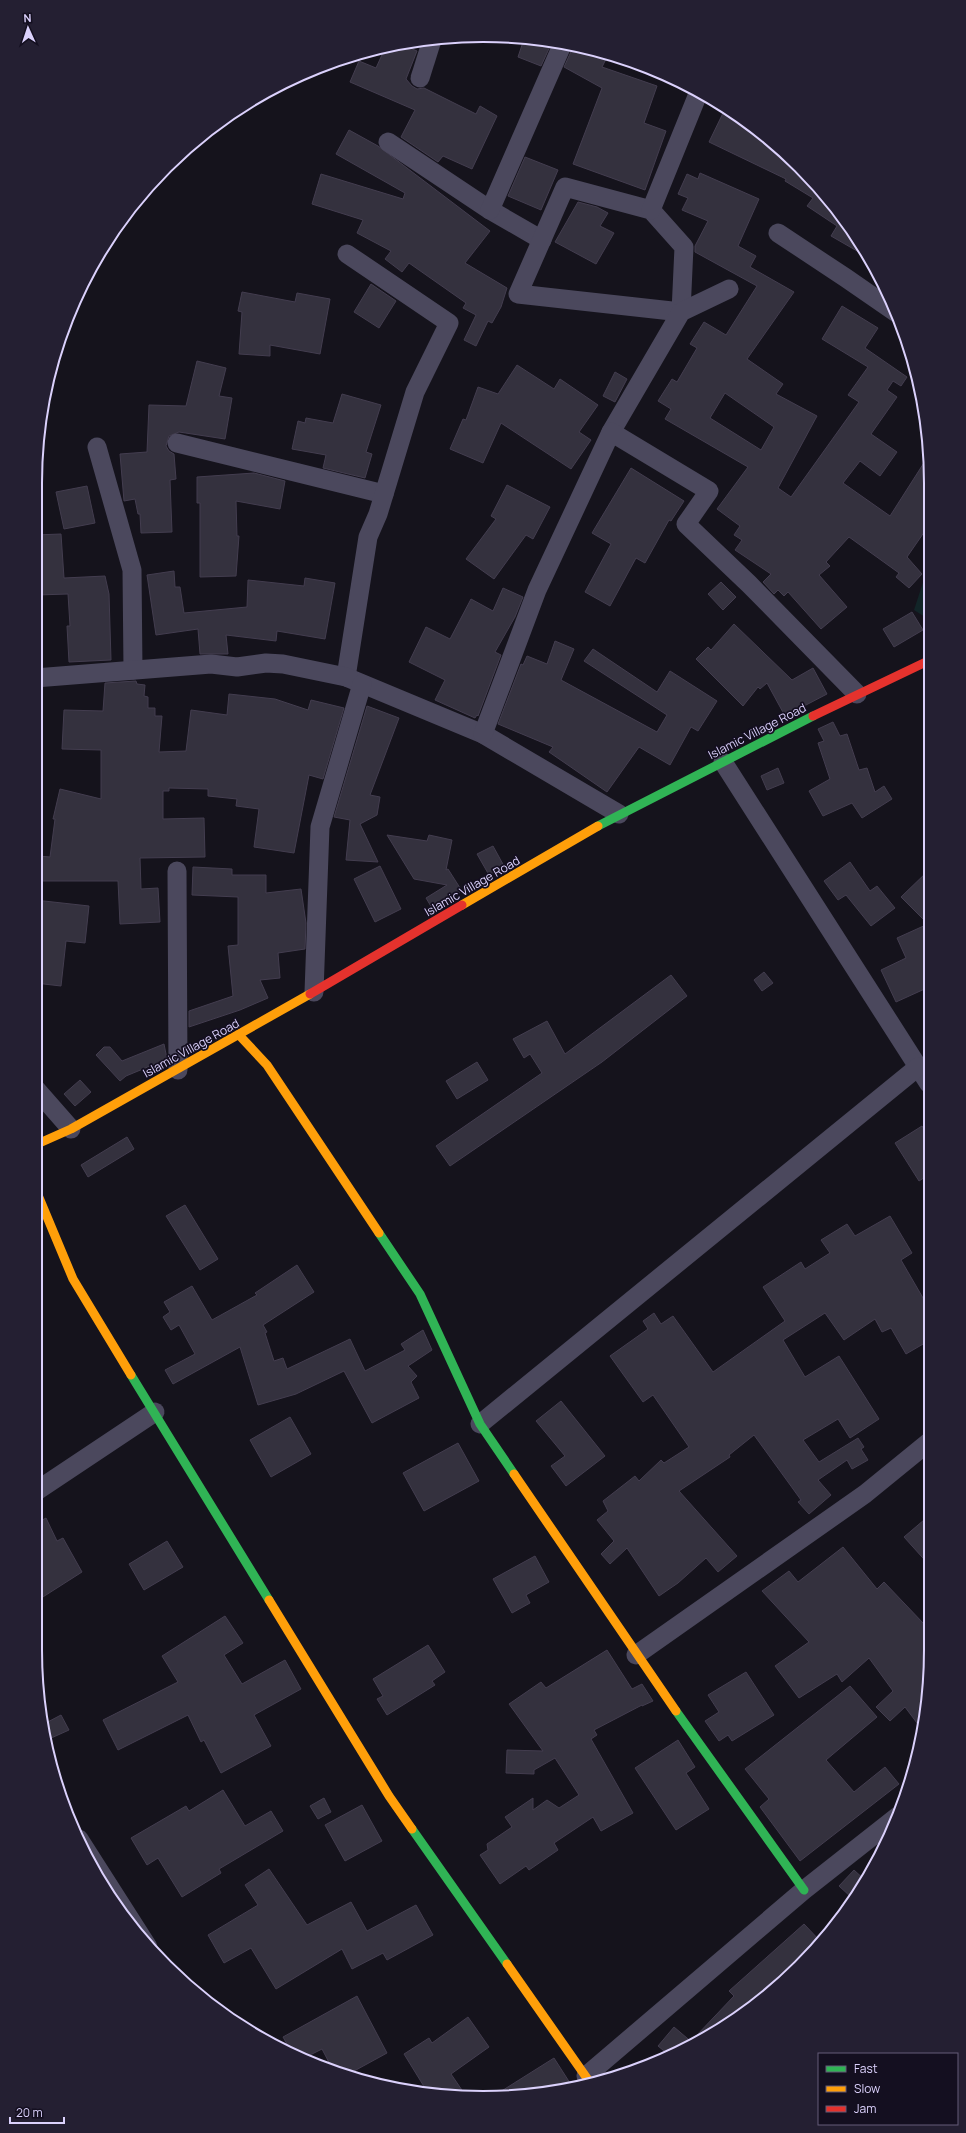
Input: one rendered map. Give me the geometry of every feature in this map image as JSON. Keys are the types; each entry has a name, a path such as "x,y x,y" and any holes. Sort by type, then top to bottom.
{"street":[{"path":"420,78 430,45"},
{"path":"490,210 560,49"},
{"path":"651,210 697,97"},
{"path":"388,142 490,210 542,240"},
{"path":"483,734 537,590 611,432 681,312 684,246 651,210 565,187 518,294 681,312 729,289"},
{"path":"778,233 886,303"},
{"path":"314,992 320,827 354,680 368,537 378,514 415,392 449,323 347,254"},
{"path":"611,432 709,491 686,524 749,584 857,694"},
{"path":"178,443 384,494"},
{"path":"97,446 132,570 133,670"},
{"path":"42,677 211,664 237,667 283,664 354,680 483,734 619,814"},
{"name":"Islamic Village Road","path":"42,1142 71,1129 178,1070 619,814 857,694 924,664"},
{"path":"723,762 924,1076"},
{"path":"177,871 178,1070"},
{"path":"239,1035 266,1065 420,1294 480,1424 636,1655 804,1890"},
{"path":"480,1424 918,1067"},
{"path":"42,1096 71,1129"},
{"path":"42,1205 73,1279 389,1796 587,2079"},
{"path":"42,1487 155,1412"},
{"path":"636,1655 865,1494 924,1446"},
{"path":"591,2078 804,1890 888,1824"}],"green space":[{"path":"924,579 924,616 914,610"}],"building":[{"path":"522,44 550,47 541,66 518,57"},
{"path":"410,48 417,51 406,79 412,86 417,89 424,88 476,114 480,106 497,116 472,169 443,156 438,162 401,137 415,110 350,82 359,61 376,68 383,54"},
{"path":"571,51 606,60 602,67 657,86 644,123 666,131 645,190 573,164 602,88 564,67"},
{"path":"723,113 774,151 795,171 815,192 859,252 831,236 837,226 807,206 813,198 785,181 786,179 709,142"},
{"path":"349,130 378,146 490,231 465,263 507,288 501,307 492,323 488,321 476,346 464,340 476,315 463,308 466,303 409,263 402,272 385,259 391,251 357,233 363,220 312,204 321,174 403,199 405,193 336,154"},
{"path":"525,157 558,170 541,210 508,196"},
{"path":"700,173 759,199 738,246 756,256 750,267 794,292 747,359 783,384 776,394 817,416 778,488 791,497 859,402 848,395 868,367 822,339 842,306 878,328 865,348 907,377 901,386 893,381 887,390 897,397 871,434 897,452 880,476 860,461 843,483 890,516 923,464 924,532 907,557 922,574 909,588 896,577 899,573 849,537 826,562 830,566 819,575 847,607 821,629 788,592 784,596 778,590 774,594 763,582 771,574 735,550 742,540 734,535 740,526 717,509 748,467 665,419 671,409 658,401 672,379 677,382 697,348 690,344 704,322 726,335 757,286 695,252 695,246 708,221 682,210 688,198 678,194 687,174 698,179","holes":["725,393 774,427 761,450 710,418"]},
{"path":"578,202 597,207 608,213 600,226 614,233 596,264 555,242"},
{"path":"371,284 396,301 379,328 354,312"},
{"path":"242,292 295,302 297,293 330,299 320,354 270,345 270,356 239,354 242,312 238,311"},
{"path":"197,361 226,368 219,396 232,398 225,439 179,432 169,436 166,446 169,451 174,454 176,479 170,480 172,532 141,533 140,514 138,514 135,499 124,501 120,454 147,452 149,405 186,406"},
{"path":"517,365 554,389 560,379 598,405 579,432 591,440 571,469 501,423 483,463 450,449 463,419 466,420 478,387 498,394"},
{"path":"615,372 627,379 615,402 603,396"},
{"path":"342,394 381,405 366,452 372,454 365,478 323,468 326,455 292,449 298,421 305,423 306,418 333,423"},
{"path":"631,468 684,501 671,521 669,520 645,563 636,558 610,606 585,592 611,544 592,533"},
{"path":"254,473 285,481 280,509 236,501 237,536 239,536 236,576 200,577 200,503 197,503 197,477"},
{"path":"507,485 550,507 533,539 526,535 494,579 466,559 496,519 491,516"},
{"path":"87,486 95,523 64,529 56,492"},
{"path":"61,534 64,578 105,576 109,594 111,660 69,662 67,626 70,626 68,594 42,595 42,535"},
{"path":"174,571 175,587 180,587 184,613 247,607 248,580 304,586 305,578 335,583 325,639 277,631 276,641 226,635 228,654 200,654 198,629 156,635 147,575"},
{"path":"721,582 736,597 723,610 708,594"},
{"path":"503,588 523,597 515,617 495,652 501,655 478,716 477,715 475,718 435,700 445,680 409,662 426,627 450,639 471,599 493,611"},
{"path":"912,612 923,630 894,647 883,629"},
{"path":"734,624 792,680 813,668 827,694 785,716 767,683 760,689 758,687 743,706 696,659 708,647 711,650"},
{"path":"555,641 574,649 561,680 657,732 667,715 584,661 593,649 657,692 670,671 717,701 698,731 691,727 670,765 639,747 607,792 549,752 553,747 498,724 521,664 523,665 527,656 547,664"},
{"path":"136,681 137,684 145,685 144,696 148,697 148,708 155,708 155,716 162,716 159,752 186,751 191,710 227,715 229,694 275,699 308,710 311,700 344,708 323,779 309,775 294,853 254,847 259,809 236,806 237,799 208,796 208,789 169,788 169,791 163,791 163,819 204,818 205,857 140,858 141,889 158,888 160,922 120,924 118,881 42,881 42,856 50,857 55,819 53,819 60,789 101,799 101,750 62,749 64,710 103,711 105,683"},
{"path":"367,706 399,718 370,795 380,797 377,815 360,824 378,862 346,860 350,820 334,817"},
{"path":"833,722 840,736 847,734 859,770 867,768 875,792 884,786 892,799 862,818 852,803 823,816 809,791 830,779 818,743 824,741 818,729"},
{"path":"778,768 784,783 767,790 761,776"},
{"path":"387,835 427,841 429,835 452,840 446,870 448,869 462,891 432,908 426,898 447,885 414,879"},
{"path":"493,846 504,866 489,875 477,854"},
{"path":"850,862 870,891 877,886 895,908 871,926 846,895 838,900 824,881"},
{"path":"380,866 401,909 375,922 354,879"},
{"path":"193,867 232,869 232,875 266,875 266,893 301,889 306,923 305,949 278,953 280,978 260,980 268,998 240,1010 189,1027 189,1011 233,996 228,946 238,945 238,897 192,895"},
{"path":"924,875 924,920 901,897"},
{"path":"42,901 89,906 85,943 66,941 61,986 42,984"},
{"path":"924,926 924,989 896,1002 881,970 906,958 897,938"},
{"path":"764,972 773,983 762,991 754,980"},
{"path":"671,975 687,996 602,1062 450,1166 436,1146 542,1073 530,1054 524,1058 513,1039 547,1021 565,1054"},
{"path":"164,1044 167,1059 126,1076 120,1081 96,1055 104,1047 110,1047 122,1061"},
{"path":"477,1062 488,1080 457,1099 446,1081"},
{"path":"80,1080 91,1092 75,1106 64,1094"},
{"path":"922,1126 924,1129 924,1178 919,1181 895,1143"},
{"path":"127,1137 134,1149 88,1177 81,1165"},
{"path":"185,1205 218,1259 200,1270 166,1216"},
{"path":"890,1216 912,1253 901,1260 924,1300 924,1344 906,1354 891,1328 882,1332 875,1319 844,1340 825,1313 783,1340 805,1377 839,1356 879,1419 850,1438 838,1419 803,1440 819,1462 858,1438 864,1447 861,1449 868,1460 852,1469 847,1460 818,1480 831,1495 809,1514 798,1502 801,1500 754,1435 729,1455 730,1457 679,1491 737,1556 718,1572 706,1558 678,1583 659,1596 627,1548 610,1564 601,1554 614,1541 597,1520 608,1511 603,1501 635,1476 639,1481 661,1460 664,1463 689,1447 653,1395 643,1402 610,1356 648,1329 643,1321 654,1313 661,1324 673,1316 713,1372 785,1321 763,1287 801,1262 805,1269 830,1253 821,1240 847,1224 855,1236"},
{"path":"297,1265 314,1292 263,1325 267,1332 265,1333 274,1361 283,1358 287,1369 350,1339 365,1371 405,1350 401,1344 423,1330 432,1350 408,1366 417,1376 411,1382 419,1398 372,1423 344,1371 296,1394 258,1405 240,1347 173,1384 165,1370 195,1354 179,1325 171,1330 163,1317 170,1312 164,1302 192,1286 212,1320 257,1295 255,1293"},
{"path":"561,1401 605,1456 566,1486 551,1466 565,1456 536,1421"},
{"path":"290,1417 311,1454 271,1477 250,1440"},
{"path":"458,1443 479,1481 424,1511 403,1473"},
{"path":"46,1518 57,1541 63,1538 82,1572 42,1598 42,1520"},
{"path":"924,1520 924,1559 904,1537"},
{"path":"167,1541 183,1567 144,1590 129,1564"},
{"path":"843,1547 877,1589 884,1582 924,1624 923,1679 918,1724 905,1707 890,1721 876,1707 893,1691 869,1658 842,1682 837,1674 799,1698 775,1666 809,1642 762,1591 789,1571 798,1582"},
{"path":"535,1556 549,1582 526,1595 530,1603 512,1613 493,1579"},
{"path":"225,1616 243,1643 224,1655 242,1684 285,1660 301,1689 254,1715 271,1746 221,1773 204,1740 201,1742 188,1715 118,1750 103,1720 178,1682 162,1656"},
{"path":"428,1645 445,1672 432,1681 435,1685 387,1715 377,1699 383,1696 373,1679"},
{"path":"607,1650 632,1689 642,1684 653,1701 642,1705 594,1730 597,1735 591,1739 633,1813 601,1831 593,1817 554,1843 558,1850 529,1870 526,1866 500,1884 480,1855 488,1850 487,1844 512,1827 505,1817 533,1798 533,1810 547,1800 559,1808 579,1795 555,1758 534,1770 534,1774 506,1773 507,1750 543,1751 509,1704 541,1682 546,1688"},
{"path":"746,1672 774,1715 732,1741 728,1735 719,1741 705,1721 719,1712 708,1695"},
{"path":"850,1686 877,1717 826,1760 854,1792 885,1767 899,1784 800,1861 760,1807 769,1799 745,1769"},
{"path":"61,1715 69,1730 51,1738 48,1722"},
{"path":"678,1740 695,1767 686,1773 709,1809 676,1830 635,1768"},
{"path":"223,1790 245,1826 271,1811 283,1831 219,1869 221,1873 182,1897 158,1858 147,1865 131,1838 186,1806 189,1811"},
{"path":"324,1798 331,1812 318,1819 310,1806"},
{"path":"362,1805 382,1841 345,1861 325,1825"},
{"path":"269,1869 307,1925 351,1902 367,1931 416,1905 433,1935 387,1960 383,1953 352,1969 342,1949 276,1989 251,1948 224,1963 208,1935 258,1905 245,1885"},
{"path":"854,1870 861,1877 850,1896 839,1886"},
{"path":"804,1924 817,1938 774,1982 728,2017 696,2036 734,1996 729,1991"},
{"path":"357,1996 387,2053 353,2071 329,2063 322,2049 310,2055 288,2046 283,2037"},
{"path":"468,2017 489,2047 451,2074 462,2090 454,2090 424,2087 404,2054 429,2038 432,2043"},
{"path":"674,2027 689,2040 665,2052 658,2046"},
{"path":"554,2058 570,2083 541,2087 503,2090"}],"traffic: fast":[{"path":"598,826 813,716"},
{"path":"379,1233 420,1294 480,1424 514,1474"},
{"path":"131,1375 269,1600"},
{"path":"676,1711 804,1890"},
{"path":"412,1829 507,1964"}],"traffic: slow":[{"path":"462,905 598,826"},
{"path":"42,1142 71,1129 310,994"},
{"path":"239,1035 267,1065 379,1233"},
{"path":"42,1205 73,1279 131,1375"},
{"path":"514,1474 676,1711"},
{"path":"269,1600 389,1796 412,1829"},
{"path":"507,1964 587,2078"}],"traffic: jam":[{"path":"813,716 924,663"},
{"path":"310,994 462,905"}]}
